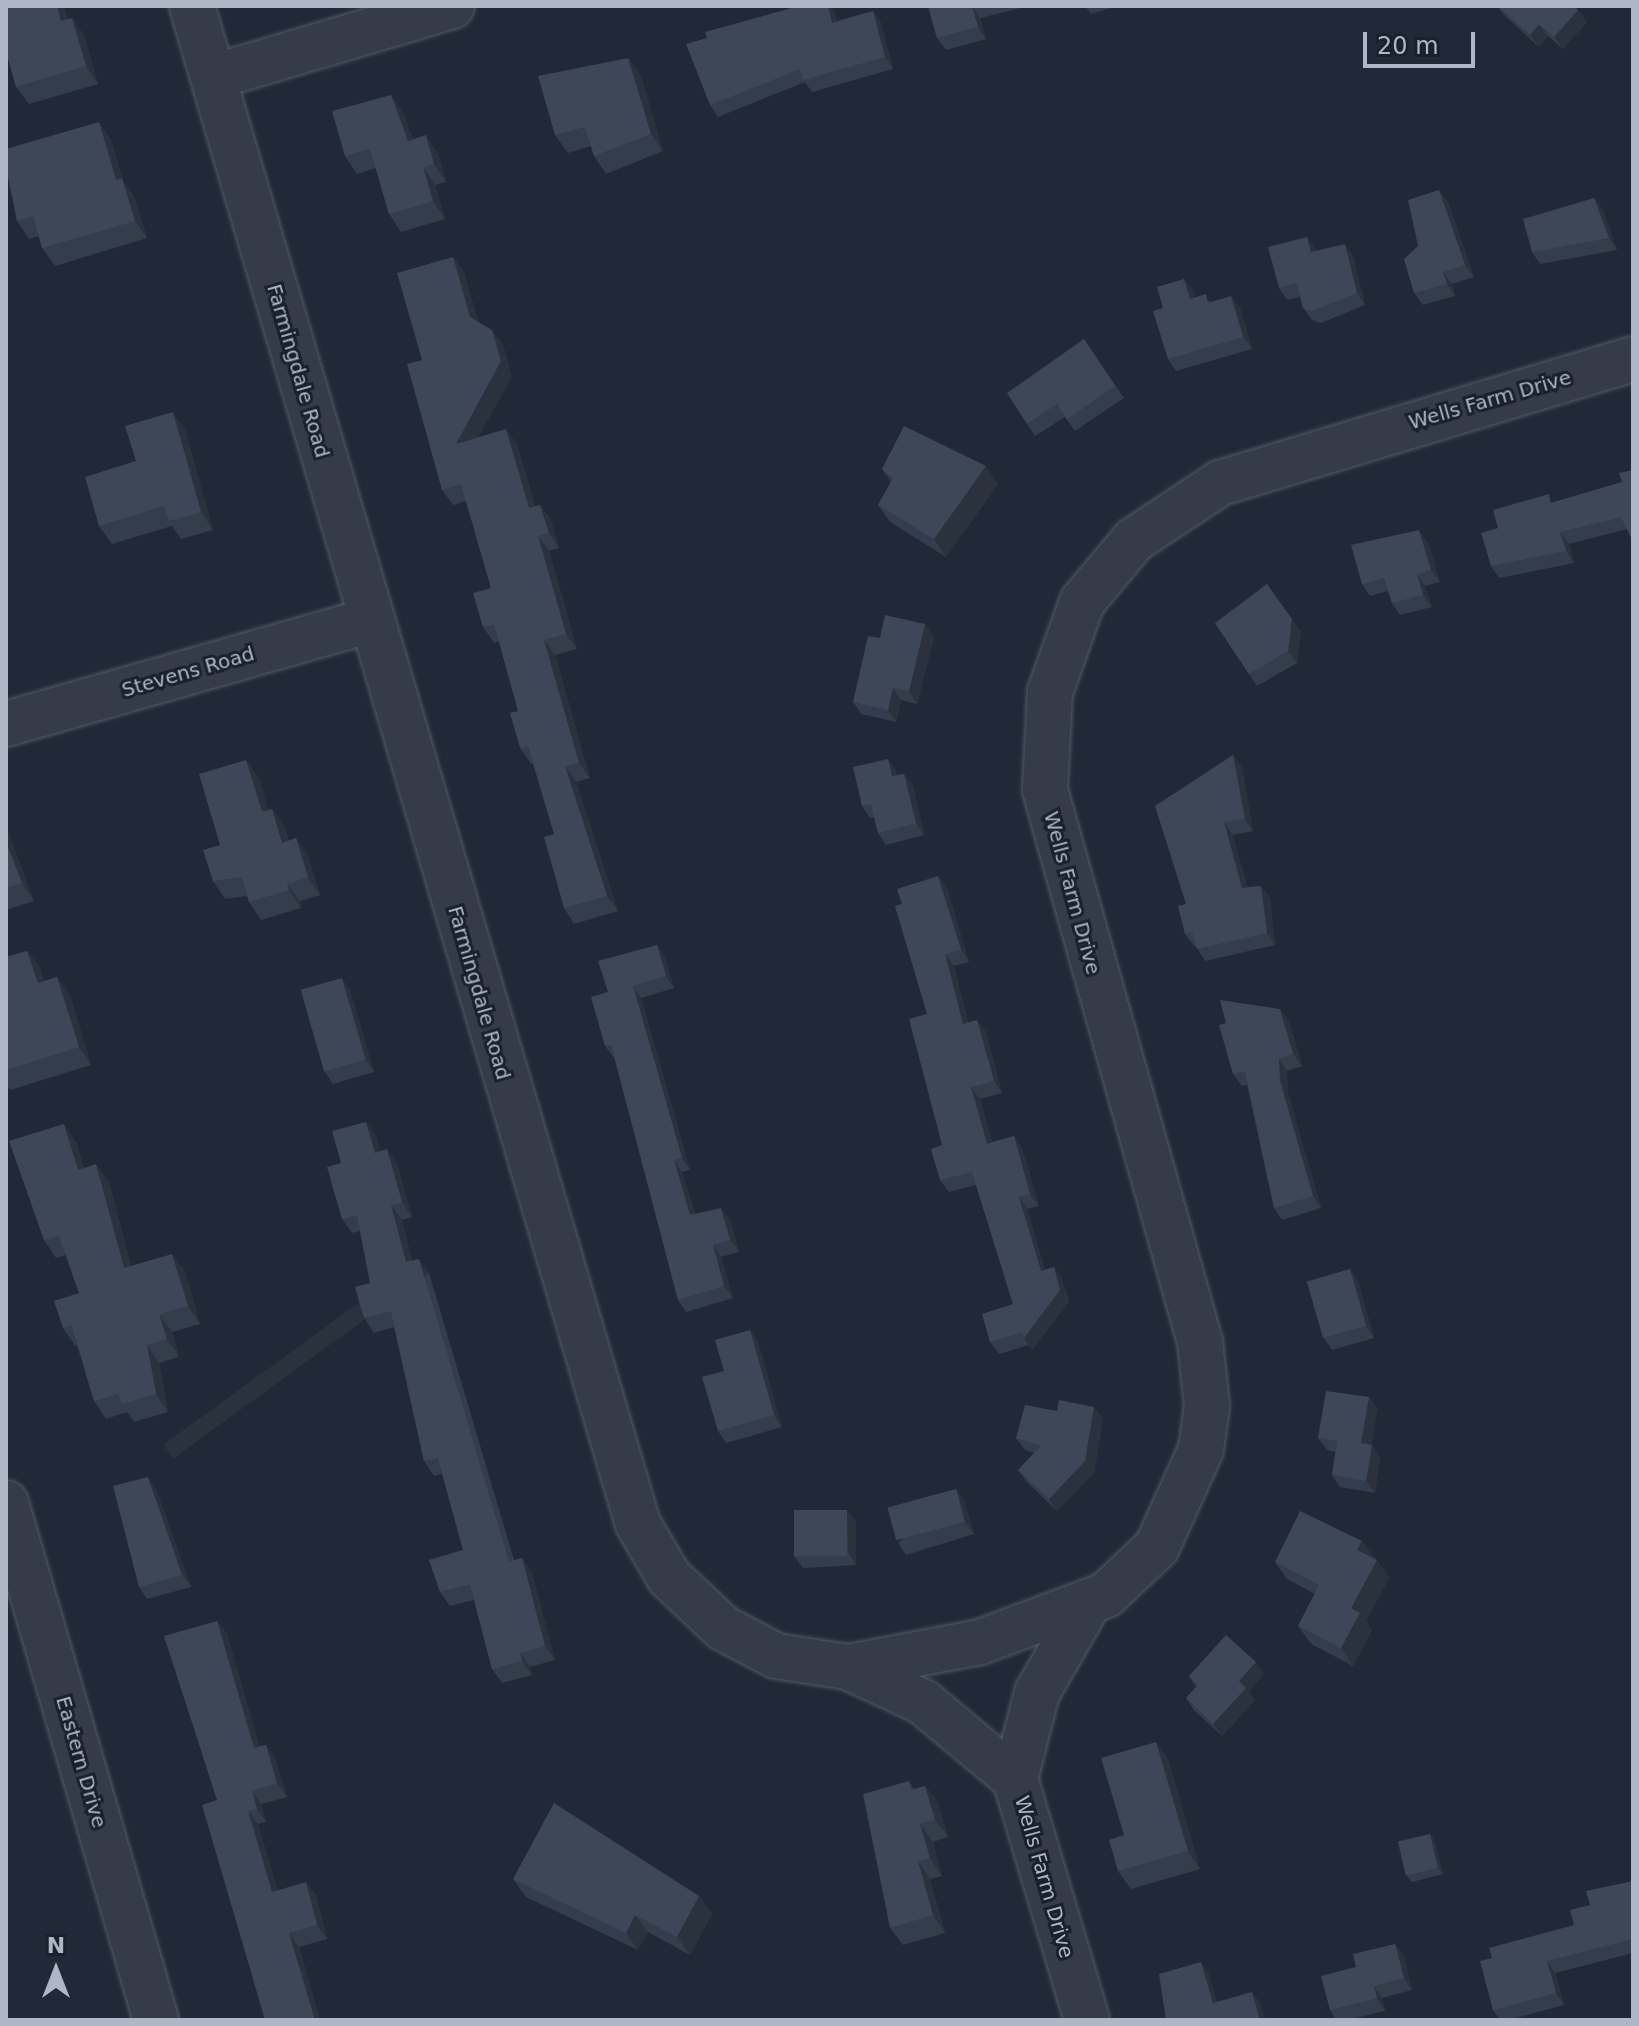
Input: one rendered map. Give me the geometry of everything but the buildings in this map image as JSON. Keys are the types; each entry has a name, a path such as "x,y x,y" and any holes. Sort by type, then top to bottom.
{"street":[{"name":"Farmingdale Road","path":"192,6 634,1516 669,1577 711,1620 776,1656 848,1667 937,1710 1015,1779"},
{"path":"213,77 452,6"},
{"name":"Wells Farm Drive","path":"848,1667 980,1642 1088,1604 1124,1583 1163,1538 1197,1463 1207,1406 1197,1328 1048,805 1045,726 1070,627 1126,548 1220,483 1633,359"},
{"name":"Stevens Road","path":"6,724 371,620"},
{"name":"Eastern Drive","path":"6,1503 156,2020"},
{"name":"Wells Farm Drive","path":"1087,2020 1015,1779 1043,1679 1088,1604"}]}
